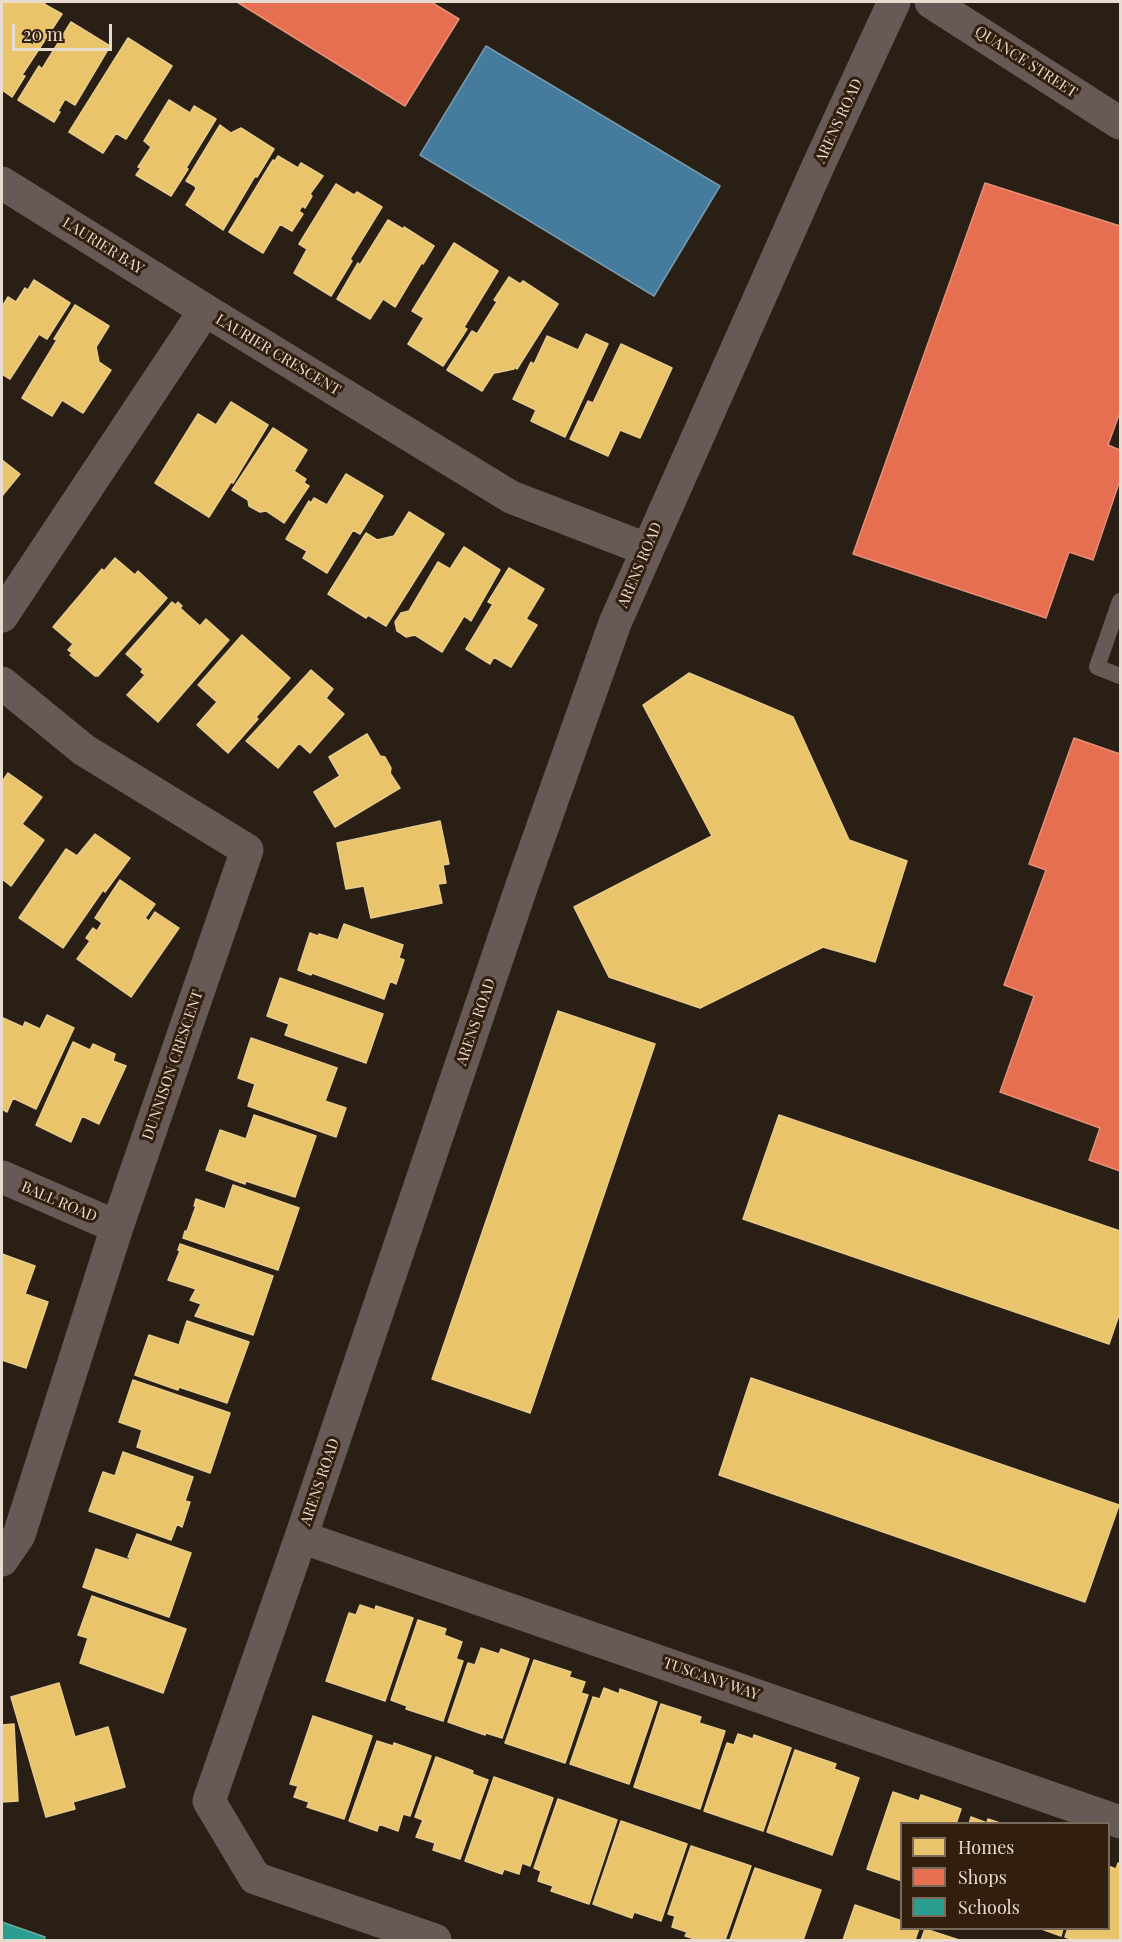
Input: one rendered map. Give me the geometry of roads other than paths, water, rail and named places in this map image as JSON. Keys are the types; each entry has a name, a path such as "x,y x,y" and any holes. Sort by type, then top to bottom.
{"street":[{"name":"ARENS ROAD","path":"435,1941 255,1878 210,1801 521,888 615,623 646,549 894,2"},
{"name":"QUANCE STREET","path":"931,2 1120,123"},
{"name":"LAURIER BAY","path":"2,183 205,310"},
{"name":"LAURIER CRESCENT","path":"2,616 205,310 511,497 646,549"},
{"name":"DUNNISON CRESCENT","path":"2,683 84,750 247,850 117,1227 19,1535 2,1560"},
{"name":"BALL ROAD","path":"2,1177 117,1227"},
{"name":"TUSCANY WAY","path":"301,1537 1120,1822"}],"lane":[{"path":"1120,601 1097,667 1120,676"}]}
